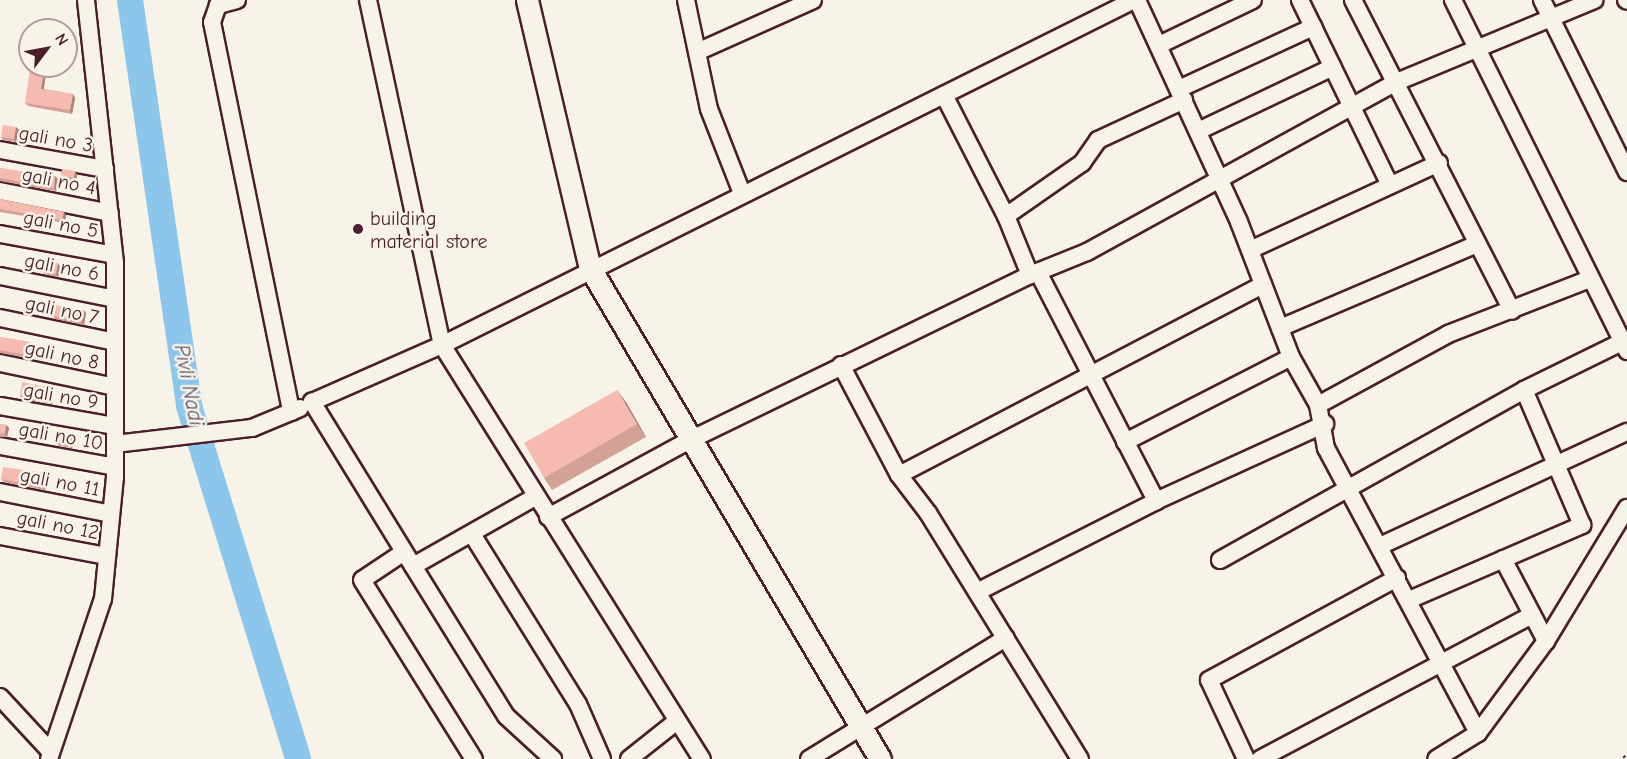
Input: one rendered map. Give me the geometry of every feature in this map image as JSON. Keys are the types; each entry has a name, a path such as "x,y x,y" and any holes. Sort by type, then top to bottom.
{"street":[{"path":"50,755 103,599 115,467 114,255 86,0"},
{"path":"237,0 218,5 212,22 291,412"},
{"path":"369,0 442,345 535,497 702,759"},
{"path":"527,0 590,268 688,441 880,759"},
{"path":"686,0 709,110 742,193"},
{"path":"697,52 813,0"},
{"path":"115,444 164,441 252,428 291,412 442,345 590,268 1135,0 1159,45 1219,176 1291,357 1318,405 1325,424 1326,448 1351,491 1478,733"},
{"path":"1159,45 1252,0"},
{"path":"1300,0 1390,185"},
{"path":"1353,0 1394,83 1439,163 1477,244 1512,310"},
{"path":"1220,560 1351,491 1524,390 1625,346 1472,48 1452,0"},
{"path":"1542,0 1627,172"},
{"path":"548,517 688,441 841,365 1034,273 1096,247 1219,176 1394,83 1472,48 1594,0"},
{"path":"1006,216 1082,162 1098,141 1181,94 1313,27"},
{"path":"1198,131 1333,67"},
{"path":"944,95 1034,273 1156,501"},
{"name":"gali no 3","path":"0,150 105,169"},
{"path":"1250,250 1439,163"},
{"name":"gali no 4","path":"0,192 110,213"},
{"name":"gali no 5","path":"0,234 114,255"},
{"path":"1280,328 1477,244"},
{"name":"gali no 6","path":"0,276 115,299"},
{"path":"1318,405 1448,334 1590,279"},
{"path":"899,475 1088,373 1263,285"},
{"name":"gali no 7","path":"0,318 115,342"},
{"path":"1125,442 1291,357"},
{"name":"gali no 8","path":"0,363 115,387"},
{"path":"841,365 899,475 977,592 1080,759"},
{"path":"1409,600 1582,525 1524,390"},
{"path":"312,402 506,716 553,759"},
{"name":"gali no 9","path":"0,406 115,426"},
{"path":"977,592 1156,501 1325,424"},
{"path":"1380,546 1555,463 1627,432"},
{"name":"gali no 10","path":"0,446 115,467"},
{"name":"gali no 11","path":"0,492 111,514"},
{"path":"474,759 362,580 472,534 535,497"},
{"path":"1436,759 1478,733 1545,641 1627,508"},
{"path":"472,534 578,704 602,759"},
{"name":"gali no 12","path":"0,536 107,556"},
{"path":"1503,559 1545,641"},
{"path":"1246,759 1209,680 1397,578"},
{"path":"1260,759 1532,615"},
{"path":"809,759 1006,638"},
{"path":"0,697 50,755"},
{"path":"629,759 677,721"}],"building":[{"path":"29,78 43,78 41,89 73,94 70,110 25,103"},
{"path":"3,125 16,127 14,139 1,137"},
{"path":"0,168 55,176 54,188 0,178"},
{"path":"62,169 75,171 74,178 61,176"},
{"path":"0,199 64,212 62,220 0,209"},
{"path":"44,261 58,263 56,274 42,271"},
{"path":"55,305 84,310 82,322 53,316"},
{"path":"0,337 29,342 26,355 0,350"},
{"path":"22,382 51,388 49,401 20,396"},
{"path":"617,390 637,424 544,478 524,443"},
{"path":"0,424 6,425 5,433 0,434"},
{"path":"58,433 71,435 70,445 57,443"},
{"path":"3,467 45,473 43,487 1,479"}],"waterway":[{"name":"Pivli Nadi","path":"130,0 189,406 298,759"}],"place":[{"name":"building material store","path":"358,229"}]}
